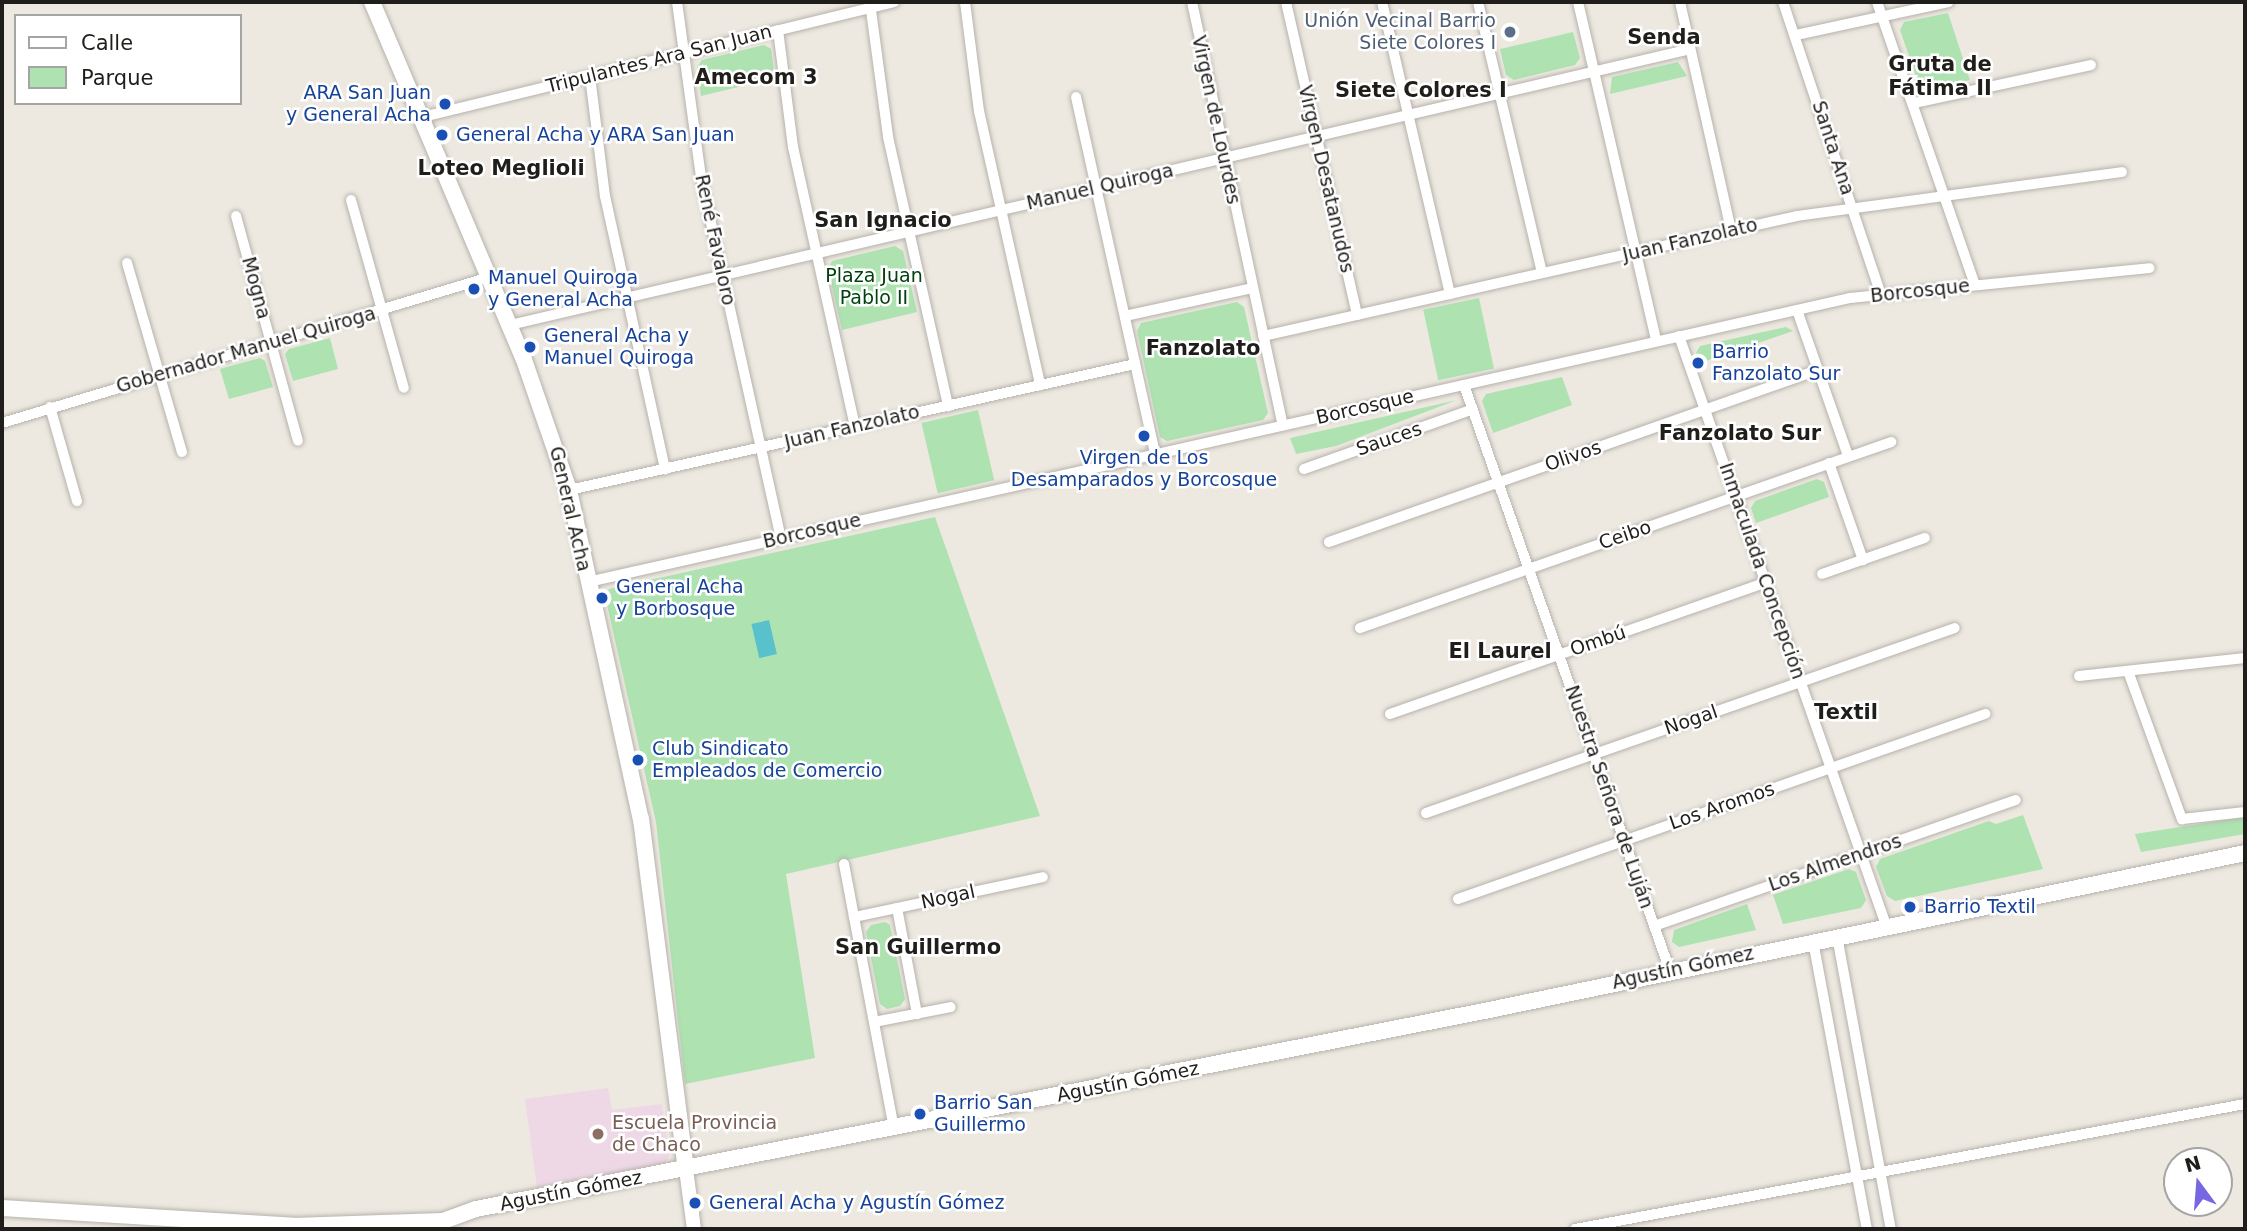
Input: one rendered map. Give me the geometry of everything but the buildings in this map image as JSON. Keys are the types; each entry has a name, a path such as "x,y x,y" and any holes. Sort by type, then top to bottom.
{"main road":[{"name":"General Acha","path":"372,2 510,325 552,431 569,490 640,811 685,1170"},
{"name":"Agustín Gómez","path":"2,1208 250,1226 443,1221 477,1209 894,1128 2245,853"}],"street":[{"name":"René Favaloro","path":"677,2 701,178 781,538"},
{"name":"Tripulantes Ara San Juan","path":"423,117 871,5 894,2"},
{"path":"965,2 979,111 1040,385"},
{"name":"Virgen de Lourdes","path":"1192,2 1223,158 1283,425"},
{"name":"Virgen Desatanudos","path":"1286,2 1357,315"},
{"path":"1382,2 1450,294"},
{"path":"1478,2 1542,273"},
{"path":"1578,2 1656,341"},
{"path":"1680,2 1731,230"},
{"name":"Santa Ana","path":"1783,2 1881,295"},
{"path":"1877,2 1975,285"},
{"path":"1796,35 1948,2"},
{"path":"871,5 888,137 948,406"},
{"path":"778,30 793,147 855,426"},
{"name":"Manuel Quiroga","path":"510,325 1690,49"},
{"path":"1914,103 2091,65"},
{"path":"590,76 605,196 666,469"},
{"path":"1076,97 1155,454"},
{"name":"Juan Fanzolato","path":"1263,336 1731,230 1853,208 2122,172"},
{"path":"351,200 404,388"},
{"name":"Mogna","path":"236,216 298,441"},
{"path":"127,263 182,452"},
{"name":"Borcosque","path":"588,582 1797,310 1881,295 2149,268"},
{"name":"Gobernador Manuel Quiroga","path":"2,423 490,277"},
{"path":"1125,316 1252,288"},
{"path":"1797,310 1848,456"},
{"name":"Inmaculada Concepción","path":"1679,336 1886,925"},
{"name":"Juan Fanzolato","path":"569,490 1135,364"},
{"name":"Olivos","path":"1329,542 1818,370"},
{"name":"Nuestra Señora de Luján","path":"1464,385 1670,971"},
{"path":"50,407 77,501"},
{"name":"Sauces","path":"1304,469 1473,409"},
{"name":"Ceibo","path":"1360,628 1891,442"},
{"path":"1829,463 1863,560"},
{"path":"1822,574 1925,538"},
{"name":"Ombú","path":"1391,714 1766,582"},
{"name":"Nogal","path":"1426,813 1955,628"},
{"path":"2079,676 2245,658"},
{"path":"2128,671 2182,819 2245,812"},
{"name":"Los Aromos","path":"1458,899 1985,714"},
{"name":"Los Almendros","path":"1654,926 2016,800"},
{"path":"844,864 894,1128"},
{"name":"Nogal","path":"854,917 1043,877"},
{"path":"897,908 917,1014"},
{"path":"1837,936 1891,1229"},
{"path":"1813,941 1867,1229"},
{"path":"874,1022 951,1007"},
{"path":"1575,1229 2245,1104"},
{"path":"685,1170 694,1229"}],"shaded area":[{"name":"Escuela Provincia de Chaco","path":"608,1088 612,1110 662,1104 669,1157 664,1164 537,1187 525,1099"}],"green space":[{"path":"1948,13 1970,80 1926,89 1919,85 1900,30 1904,22"},
{"path":"1573,32 1580,58 1575,65 1514,80 1506,75 1500,49"},
{"path":"764,45 771,49 775,78 701,96 697,67 702,60"},
{"path":"1678,62 1687,76 1610,94 1612,77"},
{"name":"Plaza Juan Pablo II","path":"895,246 903,251 917,312 842,330 828,269 832,261"},
{"path":"1479,298 1494,368 1438,380 1423,310"},
{"path":"1237,302 1244,307 1268,413 1263,420 1167,441 1160,437 1137,331 1141,323"},
{"path":"1786,327 1793,331 1700,363 1696,353 1700,346"},
{"path":"330,338 338,369 293,381 285,354 289,349"},
{"path":"260,358 265,361 273,387 229,399 220,369"},
{"path":"1562,377 1572,405 1493,433 1482,401 1486,394"},
{"path":"1457,400 1336,446 1296,454 1290,438"},
{"path":"978,410 994,480 938,493 921,423"},
{"path":"1817,479 1824,482 1829,497 1756,523 1751,508 1755,501"},
{"path":"935,517 1040,816 786,874 815,1058 685,1084 656,822 605,596 609,589"},
{"path":"2023,815 2043,869 1895,901 1887,896 1876,867 1880,859 1989,821 1996,824"},
{"path":"2245,817 2245,834 2141,852 2135,834"},
{"path":"1849,869 1856,872 1866,900 1861,908 1783,924 1773,895"},
{"path":"1747,904 1756,930 1679,947 1672,942 1674,930"},
{"path":"885,922 890,925 905,999 900,1006 887,1009 880,1004 866,932 871,925"}],"water":[{"path":"769,620 777,654 759,658 751,624"}],"place":[{"name":"Unión Vecinal Barrio Siete Colores I","path":"1510,32"},
{"name":"ARA San Juan y General Acha","path":"445,104"},
{"name":"General Acha y ARA San Juan","path":"442,135"},
{"name":"Manuel Quiroga y General Acha","path":"474,289"},
{"name":"General Acha y Manuel Quiroga","path":"530,347"},
{"name":"Barrio Fanzolato Sur","path":"1698,363"},
{"name":"Virgen de Los Desamparados y Borcosque","path":"1144,436"},
{"name":"General Acha y Borbosque","path":"602,598"},
{"name":"Club Sindicato Empleados de Comercio","path":"638,760"},
{"name":"Barrio Textil","path":"1910,907"},
{"name":"Barrio San Guillermo","path":"920,1114"},
{"name":"Escuela Provincia de Chaco","path":"598,1134"},
{"name":"General Acha y Agustín Gómez","path":"695,1203"}],"district":[{"name":"Senda","path":"1664,37"},
{"name":"Gruta de Fátima II","path":"1940,76"},
{"name":"Amecom 3","path":"756,77"},
{"name":"Siete Colores I","path":"1421,90"},
{"name":"Loteo Meglioli","path":"501,168"},
{"name":"San Ignacio","path":"883,220"},
{"name":"Fanzolato","path":"1203,348"},
{"name":"Fanzolato Sur","path":"1740,433"},
{"name":"El Laurel","path":"1500,651"},
{"name":"Textil","path":"1846,712"},
{"name":"San Guillermo","path":"918,947"}]}
